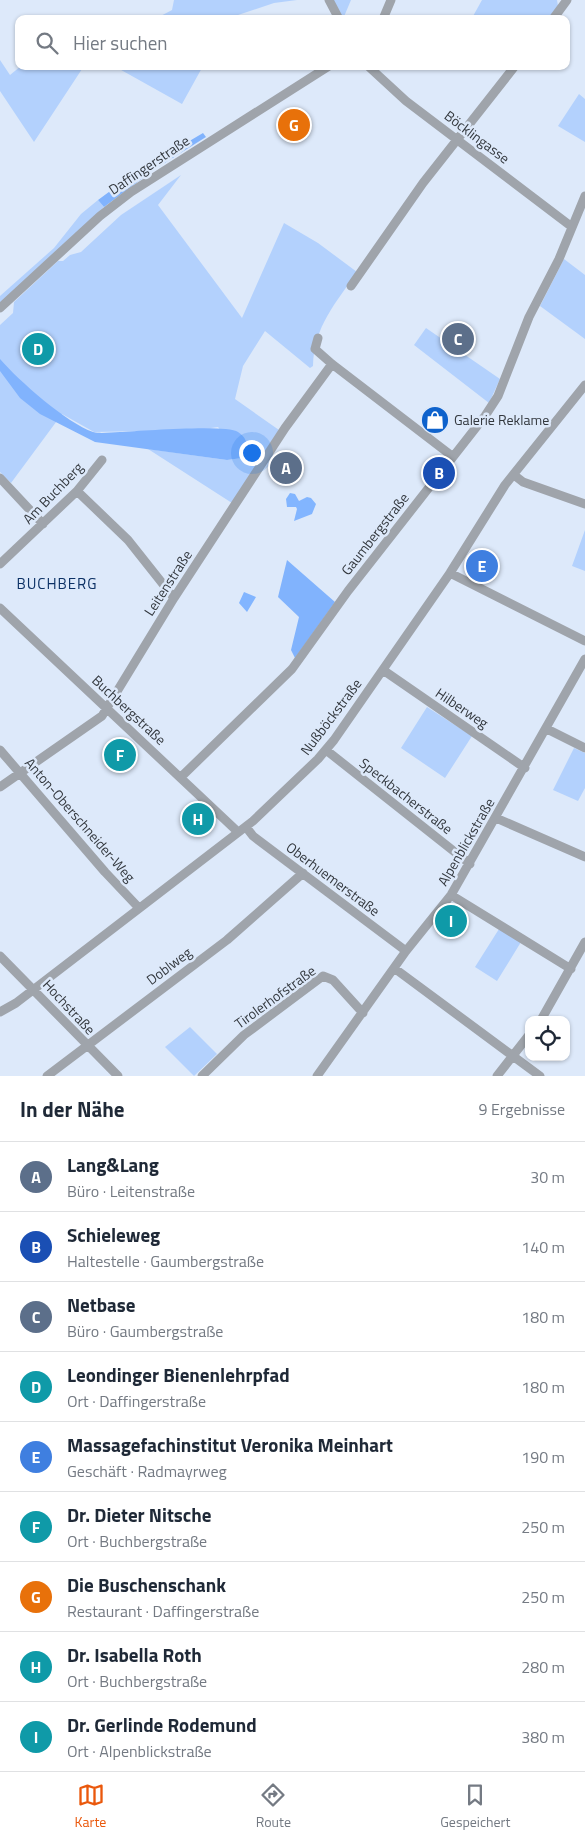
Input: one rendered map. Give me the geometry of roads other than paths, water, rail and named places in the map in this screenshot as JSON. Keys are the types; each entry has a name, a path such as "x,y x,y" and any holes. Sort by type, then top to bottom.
{"street":[{"path":"329,0 336,15"},
{"path":"385,15 391,0"},
{"path":"556,15 567,0"},
{"name":"Daffingerstraße","path":"0,308 100,216 131,192 323,70"},
{"name":"Böcklingasse","path":"372,70 406,101 572,227"},
{"path":"352,286 423,183 512,70"},
{"name":"Gaumbergstraße","path":"181,777 292,669 348,591 485,416 498,396 529,317 559,259 585,196"},
{"path":"318,338 315,349 332,364 452,456"},
{"name":"Leitenstraße","path":"0,787 102,716 174,598 285,428 332,364"},
{"name":"Nußböckstraße","path":"0,1012 33,990 246,826 326,750 450,573 505,485 585,385"},
{"name":"Am Buchberg","path":"0,564 77,491 102,460"},
{"path":"514,475 523,482 585,504"},
{"path":"0,478 43,524"},
{"path":"77,491 128,540 174,598"},
{"path":"450,573 585,641"},
{"name":"Buchbergstraße","path":"0,608 238,832"},
{"name":"Alpenblickstraße","path":"317,1076 406,951 451,895 525,768 585,659"},
{"name":"Hilberweg","path":"383,670 525,768"},
{"path":"547,729 585,748"},
{"name":"Anton-Oberschneider-Weg","path":"0,750 105,872 140,908"},
{"name":"Speckbacherstraße","path":"326,750 470,864"},
{"path":"496,818 585,857"},
{"name":"Oberhuemerstraße","path":"246,826 253,836 406,951"},
{"name":"Doblweg","path":"47,1076 227,940 303,874"},
{"path":"451,895 571,969"},
{"path":"543,1016 585,942"},
{"name":"Hochstraße","path":"0,956 86,1046 118,1076"},
{"path":"394,968 540,1076"},
{"name":"Tirolerhofstraße","path":"202,1076 244,1035 323,976 333,980 363,1013"},
{"path":"497,1076 525,1039"}],"place":[{"name":"Die Buschenschank","path":"294,125"},
{"name":"Netbase","path":"458,339"},
{"name":"Leondinger Bienenlehrpfad","path":"38,349"},
{"name":"Galerie Reklame","path":"435,420"},
{"name":"Lang&Lang","path":"286,468"},
{"name":"Schieleweg","path":"439,473"},
{"name":"Massagefachinstitut Veronika Meinhart","path":"482,566"},
{"name":"Dr. Dieter Nitsche","path":"120,755"},
{"name":"Dr. Isabella Roth","path":"198,819"},
{"name":"Dr. Gerlinde Rodemund","path":"451,921"}],"district":[{"name":"BUCHBERG","path":"57,584"}]}
